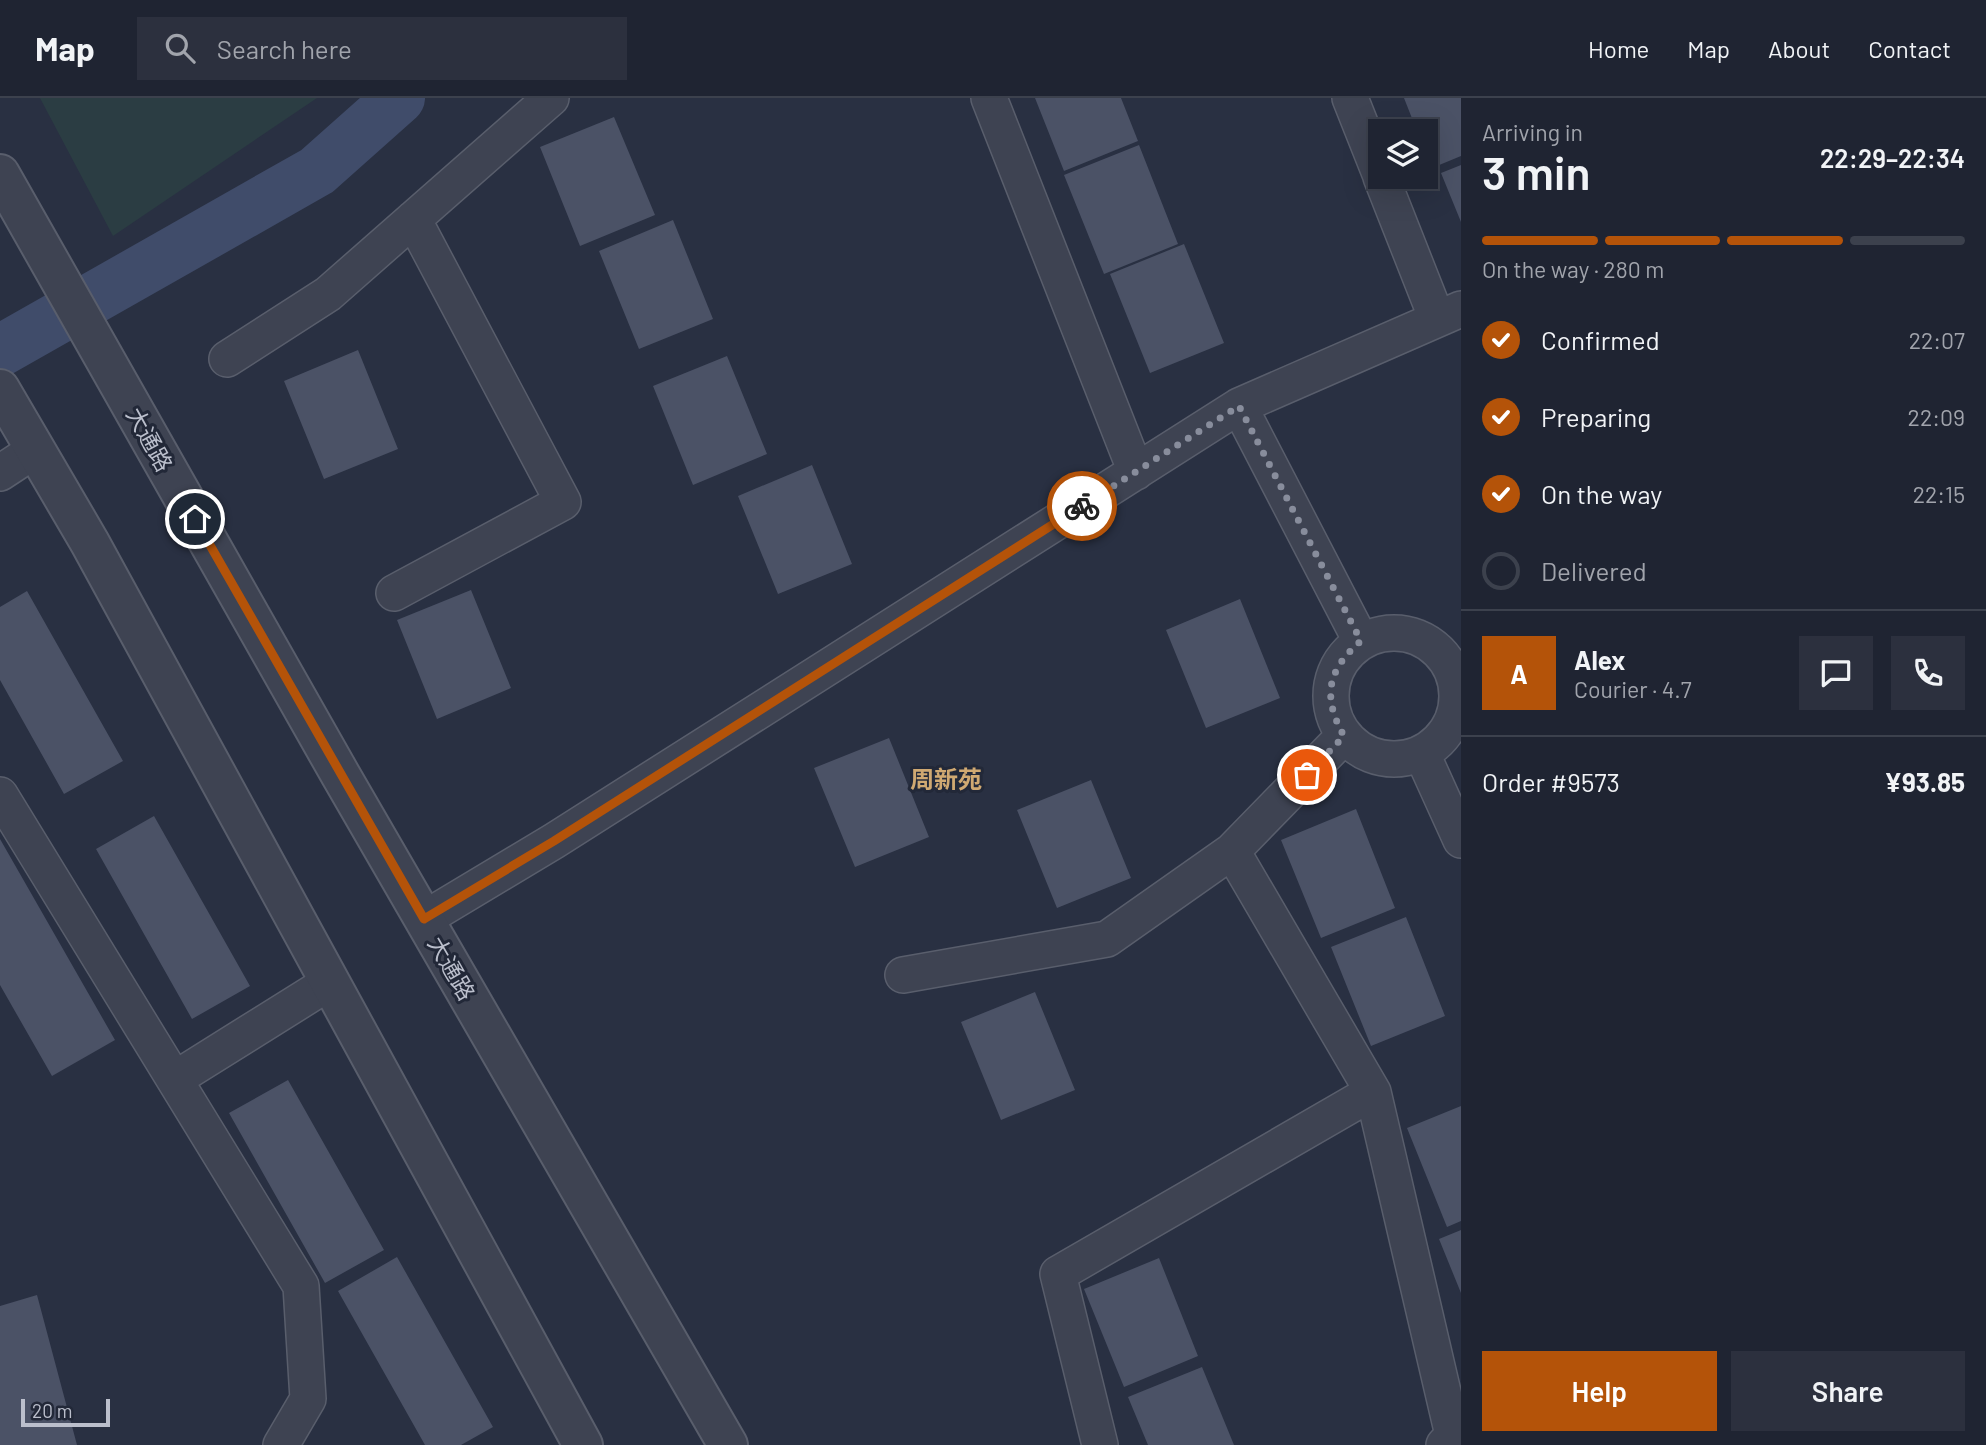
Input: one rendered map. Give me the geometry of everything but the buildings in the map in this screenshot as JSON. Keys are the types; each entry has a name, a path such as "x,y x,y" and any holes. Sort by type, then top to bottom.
{"street":[{"path":"226,359 328,294 551,98"},
{"path":"989,98 1136,472"},
{"path":"1350,98 1368,144"},
{"name":"大通路","path":"0,174 727,1445"},
{"path":"424,919 566,833 1239,406 1449,314 1387,189"},
{"path":"394,593 563,502 413,219"},
{"path":"0,389 90,543 583,1445"},
{"path":"1239,406 1361,641"},
{"path":"0,472 29,438"},
{"path":"1382,633 1404,633 1423,639 1456,665 1457,707 1450,726 1438,743 1422,754 1402,760 1380,759 1360,751 1344,736 1333,717 1330,695 1334,674 1345,655 1361,641 1382,633"},
{"path":"904,975 1107,939 1232,851 1344,736"},
{"path":"1422,754 1461,840"},
{"path":"0,795 301,1286 308,1399 281,1445"},
{"path":"1232,851 1373,1091 1452,1434 1444,1445"},
{"path":"175,1079 330,982"},
{"path":"1100,1445 1058,1274 1373,1091"}],"shaded area":[{"path":"40,98 317,98 113,236"}],"waterway":[{"path":"0,351 317,171 399,98"}],"way so far":[{"path":"1082,506 1239,406 1361,641 1345,655 1334,674 1330,695 1333,717 1344,736 1307,775"}],"district":[{"name":"周新苑","path":"946,778"}],"route":[{"path":"195,519 424,919 554,841 1082,506"}]}
